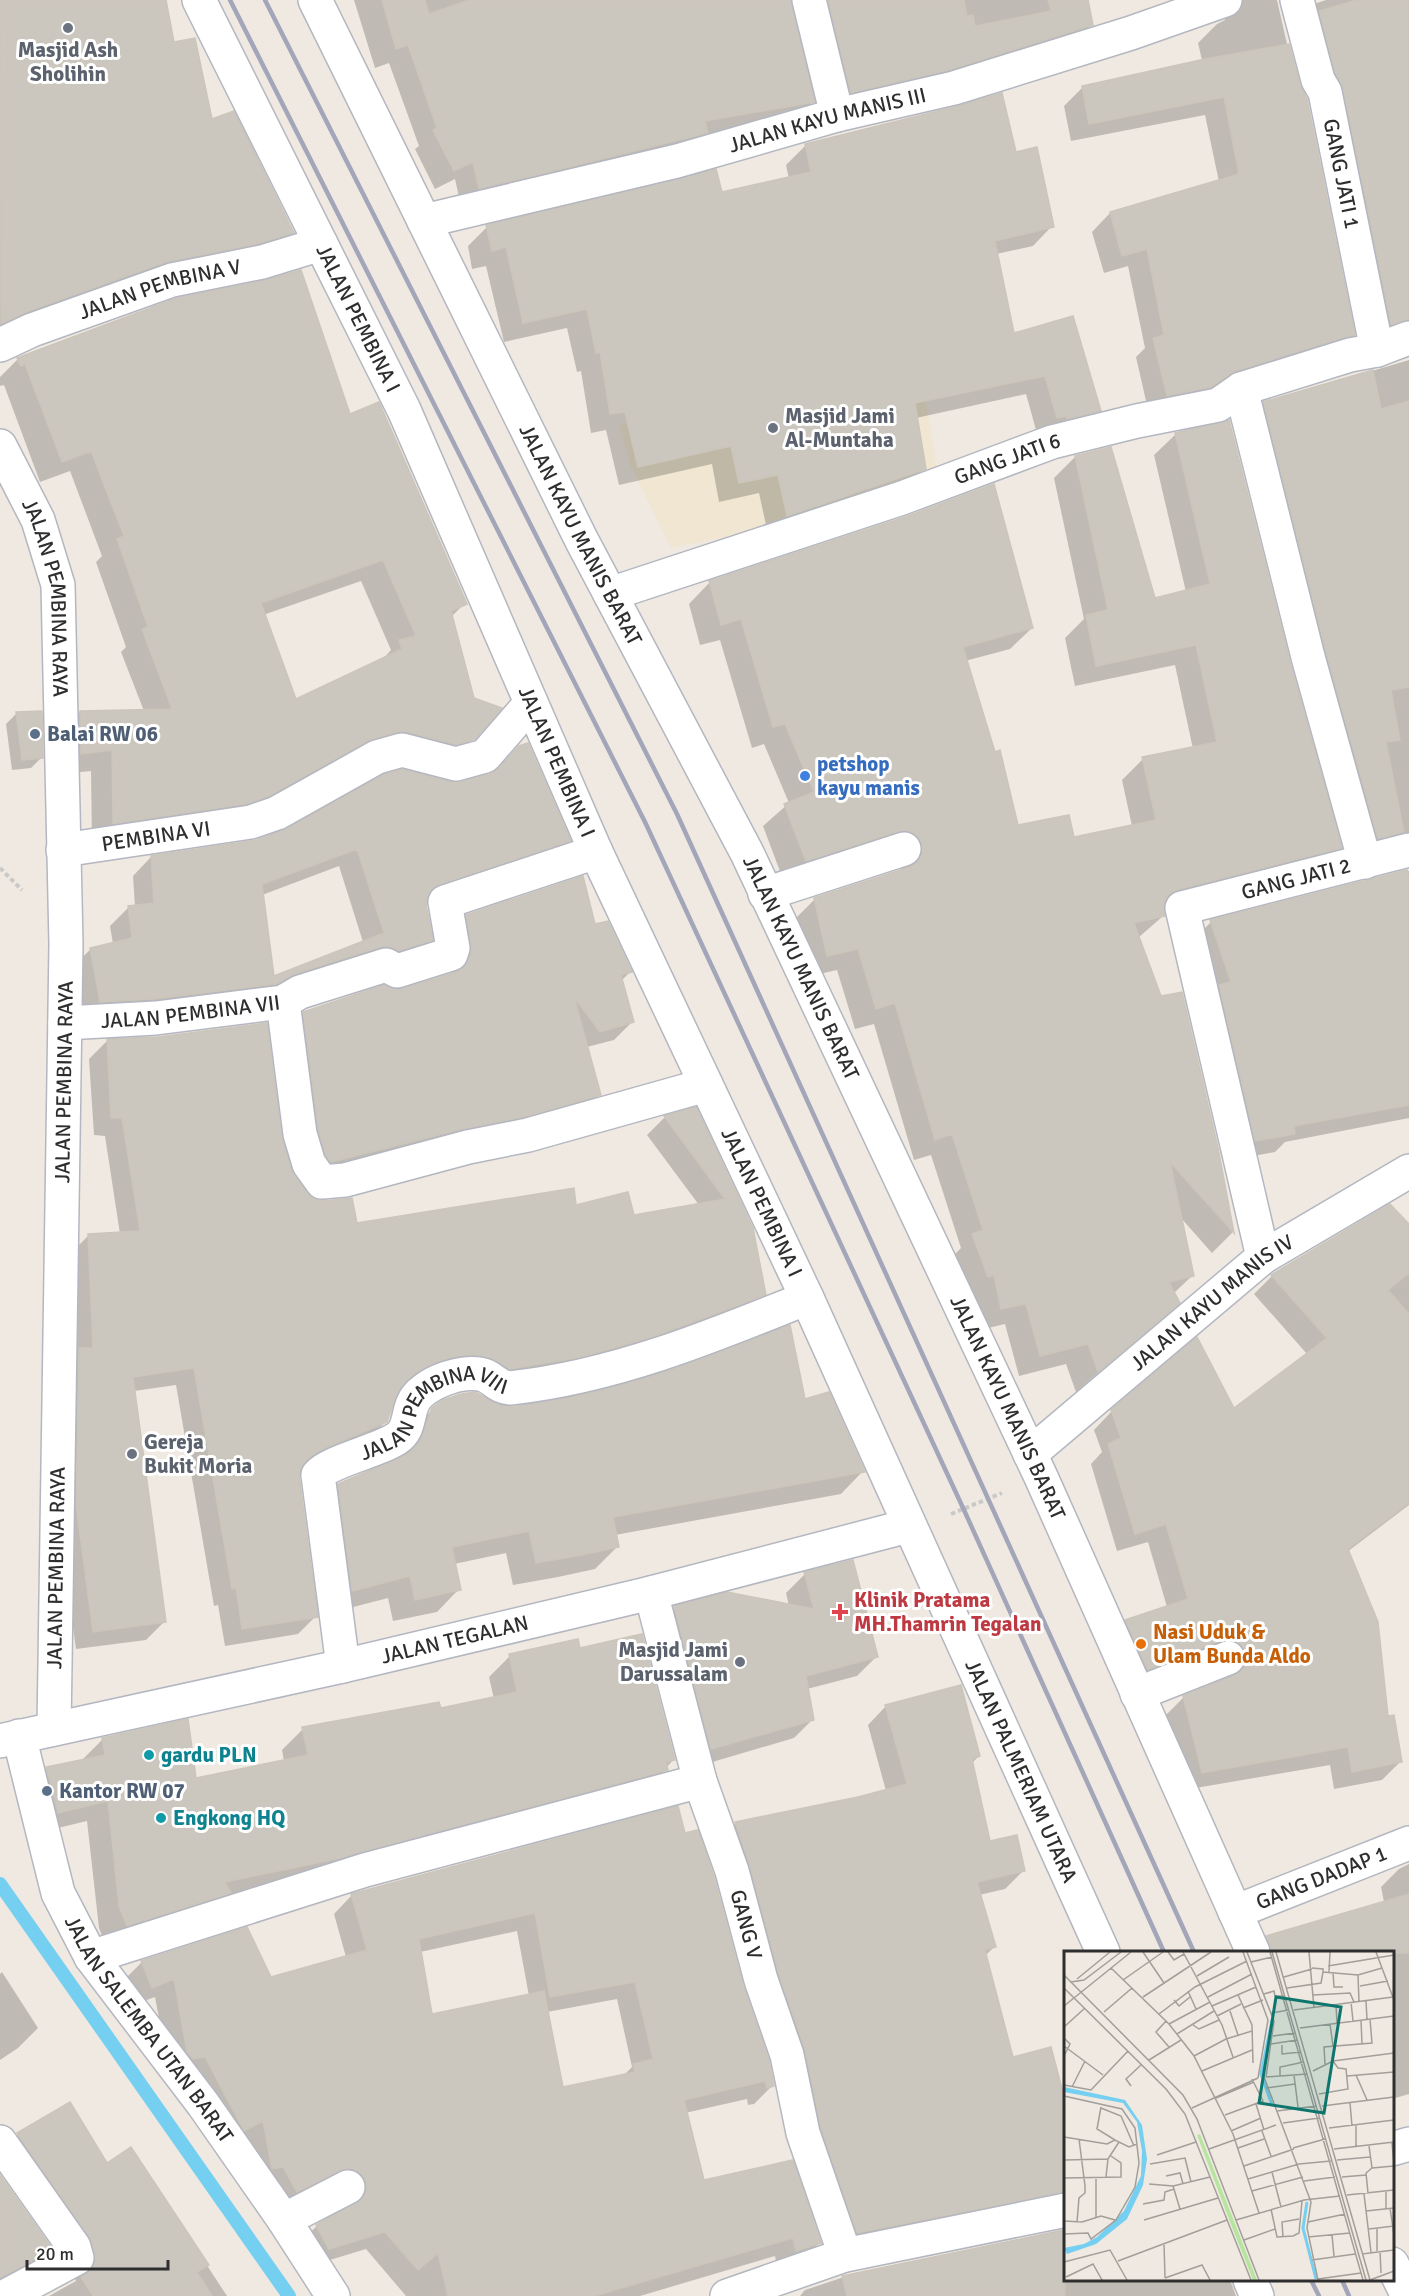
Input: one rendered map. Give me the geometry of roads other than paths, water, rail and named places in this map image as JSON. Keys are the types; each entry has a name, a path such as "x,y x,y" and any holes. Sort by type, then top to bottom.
{"street":[{"name":"JALAN PEMBINA I","path":"200,0 404,410 596,852 807,1298 908,1526"},
{"name":"JALAN KAYU MANIS BARAT","path":"315,0 610,594 747,853 1036,1466 1252,1951"},
{"path":"808,0 837,115"},
{"name":"JALAN KAYU MANIS III","path":"424,221 676,161 837,115 965,85 1131,33 1225,0"},
{"name":"GANG JATI 1","path":"1297,0 1318,80 1325,92 1377,351"},
{"name":"JALAN PEMBINA V","path":"0,345 32,330 172,280 262,262 321,244"},
{"name":"GANG JATI 6","path":"610,594 902,498 1052,442 1137,421 1218,405 1241,388 1350,355 1377,351 1409,338"},
{"path":"1241,388 1308,657 1365,862"},
{"name":"JALAN PEMBINA RAYA","path":"0,446 38,520 58,585 65,1023 54,1729"},
{"name":"PEMBINA VI","path":"63,850 251,822 277,813 377,758 402,750 456,764 485,756 531,703"},
{"path":"765,894 904,849"},
{"name":"GANG JATI 2","path":"1263,1257 1182,908 1409,850"},
{"name":"JALAN PEMBINA VII","path":"65,1023 156,1018 283,1002 300,992 386,965 397,971 451,954 453,948 445,902 596,852"},
{"path":"283,1002 300,1134 309,1164 322,1182 345,1180 528,1135 706,1085"},
{"name":"JALAN KAYU MANIS IV","path":"1036,1466 1263,1257 1409,1171"},
{"name":"JALAN PEMBINA VIII","path":"343,1666 318,1475 324,1468 361,1456 398,1438 407,1428 413,1401 430,1385 446,1378 477,1374 486,1377 499,1387 510,1388 600,1372 686,1346 807,1298"},
{"name":"JALAN TEGALAN","path":"11,1738 343,1666 651,1593 908,1526"},
{"name":"JALAN PALMERIAM UTARA","path":"908,1526 1102,1951"},
{"name":"GANG V","path":"651,1593 700,1781 732,1871 761,1980 787,2055 803,2133 845,2256"},
{"path":"1137,1694 1228,1658"},
{"name":"JALAN SALEMBA UTAN BARAT","path":"11,1738 58,1893 91,1957 203,2104 284,2220 333,2296"},
{"path":"91,1957 365,1870 700,1781"},
{"name":"GANG DADAP 1","path":"1235,1912 1409,1843"},
{"path":"0,2142 74,2247 77,2258 6,2296"},
{"path":"1394,2148 1409,2144"},
{"path":"284,2220 348,2187"},
{"path":"727,2296 845,2256 1064,2210"},
{"path":"1394,2268 1408,2296"},
{"path":"1250,2281 1257,2296"}],"waterway":[{"path":"0,1884 289,2296"}],"railway":[{"path":"230,0 645,822 964,1510 1164,1951"},
{"path":"265,0 677,814 1194,1951"},
{"path":"1312,2281 1319,2296"},
{"path":"1342,2281 1349,2296"}],"place":[{"name":"Masjid Ash Sholihin","path":"68,28"},
{"name":"Masjid Jami Al-Muntaha","path":"773,428"},
{"name":"Balai RW 06","path":"35,734"},
{"name":"petshop kayu manis","path":"805,776"},
{"name":"Gereja Bukit Moria","path":"132,1454"},
{"name":"Klinik Pratama MH.Thamrin Tegalan","path":"840,1612"},
{"name":"Nasi Uduk & Ulam Bunda Aldo","path":"1141,1644"},
{"name":"Masjid Jami Darussalam","path":"740,1662"},
{"name":"gardu PLN","path":"149,1755"},
{"name":"Kantor RW 07","path":"47,1791"},
{"name":"Engkong HQ","path":"161,1818"}]}
